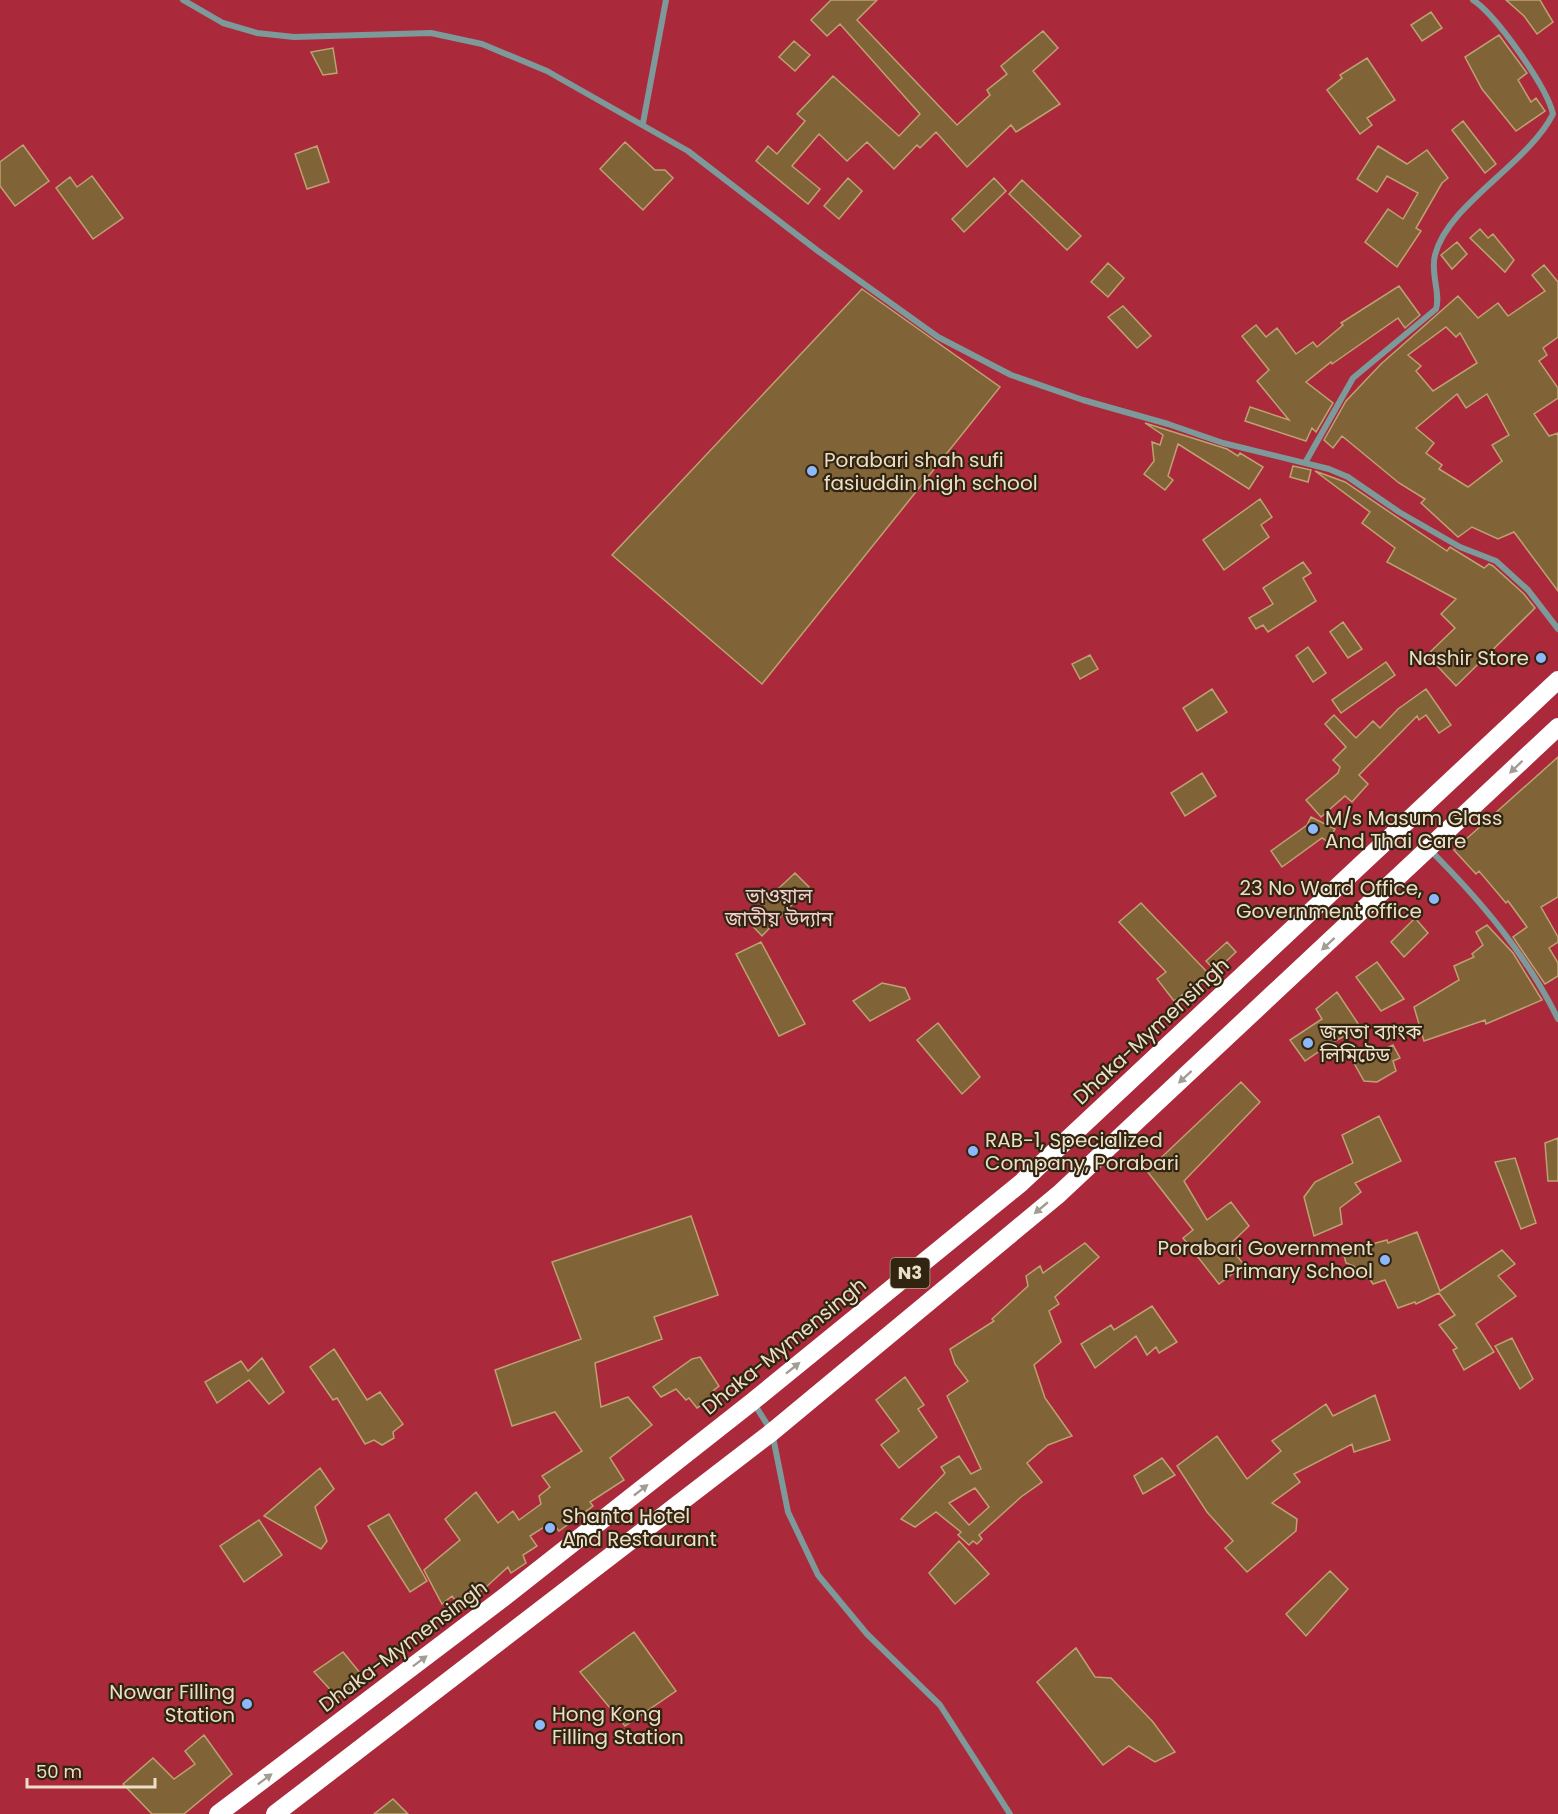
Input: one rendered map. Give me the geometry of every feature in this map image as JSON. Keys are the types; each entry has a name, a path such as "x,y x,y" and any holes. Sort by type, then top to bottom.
{"highway":[{"name":"Dhaka-Mymensingh","path":"218,1814 503,1598 753,1402 1021,1183 1558,680"},
{"name":"N3","path":"275,1814 772,1432 1059,1194 1558,727"}],"street":[{"path":"183,0 224,23 257,33 294,38 430,33 482,44 547,70 643,123 715,171 818,251 938,337 1011,375 1223,443 1305,463 1348,477 1399,512 1460,547 1496,561 1528,590 1558,629"},
{"path":"643,123 666,0"},
{"path":"1305,463 1353,378 1436,309 1435,254 1454,222 1517,161 1553,114 1531,72 1497,21 1473,0"},
{"path":"1430,849 1496,920 1518,951 1558,1019"},
{"path":"753,1402 772,1432 788,1512 818,1575 867,1634 940,1705 1010,1814"}],"green space":[{"name":"ভাওয়াল জাতীয় উদ্যান","path":"0,0 1558,0 1558,1814 0,1814"}],"building":[{"path":"831,0 877,0 857,20 957,125 990,95 987,90 1007,74 1001,66 1043,31 1058,48 1033,71 1060,104 1016,132 1011,125 967,167 936,132 920,148 917,145 894,169 867,142 847,161 819,134 792,166 820,189 808,204 756,161 768,146 777,154 805,121 797,114 833,76 899,136 920,114 840,24 827,36 811,20"},
{"path":"1506,0 1540,0 1553,22 1537,34 1524,16"},
{"path":"1431,12 1442,28 1422,41 1411,25"},
{"path":"1499,35 1527,73 1518,80 1531,102 1536,98 1545,111 1516,131 1482,89 1465,57"},
{"path":"794,41 810,55 795,71 779,57"},
{"path":"333,48 337,73 323,75 311,52"},
{"path":"1367,58 1395,100 1367,118 1372,125 1360,134 1327,90 1342,78 1340,75"},
{"path":"1463,121 1496,164 1485,173 1452,130"},
{"path":"625,142 655,170 665,170 673,178 643,210 600,169"},
{"path":"23,145 49,181 15,206 0,186 0,162"},
{"path":"317,146 329,182 307,189 295,154"},
{"path":"1378,146 1407,164 1427,150 1448,178 1442,183 1416,228 1421,231 1397,267 1365,242 1388,209 1403,219 1418,193 1387,176 1377,192 1357,179"},
{"path":"92,176 123,218 93,239 56,188 70,177 77,187"},
{"path":"848,178 862,191 839,219 824,206"},
{"path":"994,178 1006,191 964,232 952,219"},
{"path":"1022,180 1081,236 1067,250 1009,194"},
{"path":"1480,229 1488,238 1493,234 1514,260 1505,272 1470,238"},
{"path":"1457,242 1467,254 1452,269 1441,255"},
{"path":"1108,263 1124,278 1108,297 1091,282"},
{"path":"1544,265 1558,282 1558,337 1543,348 1547,355 1539,361 1558,388 1558,398 1534,414 1549,436 1558,433 1558,591 1514,532 1498,539 1472,527 1458,537 1421,503 1425,499 1399,483 1342,436 1333,448 1324,440 1346,401 1381,364 1458,296 1478,318 1498,303 1508,316 1545,291 1532,275","holes":["1446,327 1456,337 1460,333 1477,363 1433,391 1416,371 1421,366 1408,355","1457,394 1466,408 1487,394 1509,435 1492,445 1502,461 1468,487 1439,469 1442,465 1426,453 1434,443 1416,428"]},
{"path":"1399,286 1420,315 1405,328 1398,318 1332,364 1331,362 1306,382 1333,403 1316,432 1312,428 1306,441 1245,421 1250,407 1289,420 1257,381 1269,370 1242,336 1256,325 1266,337 1277,328 1296,354 1313,342 1317,347 1343,325 1341,323"},
{"name":"Porabari shah sufi fasiuddin high school","path":"862,289 1000,387 762,684 612,555"},
{"path":"1123,306 1151,336 1137,348 1108,317"},
{"path":"1145,423 1227,449 1238,456 1240,453 1263,467 1249,489 1178,444 1168,476 1173,480 1165,490 1144,474 1154,461 1152,442 1160,445 1163,435"},
{"path":"1293,466 1311,470 1308,482 1290,477"},
{"path":"1315,471 1345,482 1447,551 1450,547 1484,568 1489,564 1493,566 1524,594 1535,608 1456,686 1427,655 1455,628 1441,614 1456,599 1387,562 1395,548 1362,523 1370,512"},
{"path":"1260,499 1272,517 1261,525 1269,537 1224,570 1203,540"},
{"path":"1303,562 1311,573 1303,578 1316,601 1268,632 1263,625 1256,629 1249,618 1273,604 1263,588"},
{"path":"1343,622 1362,649 1348,658 1330,632"},
{"path":"1308,647 1326,673 1313,682 1296,656"},
{"path":"1090,655 1098,669 1080,679 1072,664"},
{"path":"1386,662 1395,675 1341,713 1332,700"},
{"path":"1212,689 1227,712 1197,731 1183,708"},
{"path":"1426,689 1451,725 1439,733 1426,715 1419,720 1417,716 1359,775 1368,784 1352,802 1345,796 1321,817 1306,800 1338,773 1340,767 1333,760 1346,747 1325,724 1334,715 1356,738 1373,721 1380,728 1398,709"},
{"path":"1558,757 1558,897 1541,907 1558,937 1558,942 1549,948 1558,963 1558,976 1545,984 1513,937 1527,927 1508,901 1506,903 1479,871 1476,874 1454,850"},
{"path":"1202,773 1216,796 1185,816 1171,793"},
{"path":"1311,817 1335,829 1328,842 1322,838 1282,867 1271,851 1307,825"},
{"path":"795,873 809,887 762,936 746,919"},
{"path":"1141,903 1209,974 1189,997 1185,993 1174,1001 1157,979 1166,972 1119,922"},
{"path":"1415,918 1428,933 1404,957 1391,942"},
{"path":"1487,925 1513,953 1542,1000 1486,1024 1485,1020 1424,1041 1414,1007 1459,980 1454,966 1474,957 1472,954 1483,945 1476,932"},
{"path":"761,942 805,1024 779,1036 736,954"},
{"path":"1227,942 1236,952 1216,971 1206,961"},
{"path":"1377,962 1404,999 1381,1011 1356,977"},
{"path":"882,983 905,988 910,999 870,1021 853,1001"},
{"path":"1337,992 1361,1028 1333,1042 1305,1061 1290,1040 1322,1019 1316,1009"},
{"path":"938,1023 980,1077 962,1094 917,1040"},
{"path":"1393,1045 1400,1058 1393,1061 1396,1071 1377,1082 1364,1081 1354,1063"},
{"path":"1241,1082 1260,1102 1184,1181 1207,1220 1231,1202 1249,1226 1229,1245 1244,1265 1219,1284 1183,1238 1193,1230 1147,1171"},
{"path":"1379,1116 1401,1161 1355,1183 1361,1192 1340,1208 1342,1224 1314,1236 1304,1197 1315,1182 1353,1163 1342,1135"},
{"path":"1558,1138 1558,1181 1548,1181 1545,1143"},
{"path":"1515,1158 1536,1223 1521,1229 1495,1162"},
{"path":"691,1216 718,1295 654,1317 662,1339 595,1363 601,1407 628,1397 652,1425 610,1458 624,1480 590,1502 593,1506 559,1531 552,1522 530,1536 537,1546 523,1555 526,1563 511,1573 508,1567 462,1609 452,1596 442,1604 424,1570 460,1540 445,1519 476,1492 498,1523 513,1511 519,1520 541,1504 539,1496 550,1487 542,1476 582,1451 555,1412 512,1426 495,1370 581,1339 552,1262"},
{"path":"1417,1232 1440,1291 1502,1250 1515,1264 1498,1276 1516,1296 1476,1324 1494,1352 1464,1370 1453,1350 1457,1348 1439,1325 1455,1315 1439,1293 1416,1304 1415,1302 1398,1308 1385,1280 1373,1284 1369,1278 1359,1278 1354,1266 1346,1263 1343,1252 1387,1240 1388,1243"},
{"path":"1085,1243 1099,1257 1055,1297 1059,1304 1049,1311 1061,1342 1034,1365 1045,1398 1072,1436 1048,1445 1027,1463 1042,1482 1021,1497 979,1535 982,1539 977,1544 973,1541 969,1545 958,1535 961,1532 936,1512 915,1527 901,1519 945,1473 941,1467 959,1456 971,1474 981,1469 947,1396 968,1381 955,1364 950,1349 994,1321 992,1319 1028,1286 1026,1276 1040,1266 1043,1273","holes":["975,1488 989,1507 969,1525 949,1503"]},
{"path":"1152,1306 1177,1342 1159,1353 1156,1347 1147,1355 1136,1336 1095,1368 1081,1344 1111,1325 1114,1330"},
{"path":"1512,1338 1533,1379 1520,1389 1495,1346"},
{"path":"334,1349 367,1400 380,1392 403,1424 393,1432 394,1438 382,1445 374,1440 365,1444 337,1398 333,1400 310,1367"},
{"path":"700,1357 719,1386 713,1391 716,1396 697,1408 689,1398 686,1400 676,1389 661,1397 653,1387 692,1359"},
{"path":"262,1358 284,1392 269,1404 249,1380 217,1403 205,1382 241,1361 248,1371"},
{"path":"905,1377 924,1405 918,1409 937,1437 899,1468 881,1445 899,1431 876,1400"},
{"path":"1375,1395 1390,1440 1354,1452 1352,1444 1294,1474 1300,1482 1272,1503 1297,1519 1296,1531 1247,1572 1225,1548 1233,1541 1207,1512 1177,1466 1217,1436 1247,1479 1281,1451 1272,1441 1326,1404 1333,1416"},
{"path":"1162,1458 1175,1475 1143,1494 1134,1476"},
{"path":"320,1468 334,1489 315,1507 327,1541 321,1549 264,1516"},
{"path":"389,1514 427,1581 410,1592 368,1526"},
{"path":"259,1520 282,1555 244,1582 220,1546"},
{"path":"959,1541 989,1574 955,1604 929,1573"},
{"path":"1330,1571 1348,1589 1306,1636 1286,1614"},
{"path":"634,1632 676,1691 625,1726 580,1672"},
{"path":"1076,1648 1095,1677 1111,1678 1153,1722 1175,1752 1155,1762 1129,1746 1103,1765 1037,1682"},
{"path":"343,1652 365,1679 338,1698 314,1672"},
{"path":"204,1735 232,1774 184,1814 152,1814 123,1784 153,1758 174,1779 195,1764 185,1751"},
{"path":"393,1799 408,1814 374,1814"}],"place":[{"name":"Porabari shah sufi fasiuddin high school","path":"812,471"},
{"name":"Nashir Store","path":"1541,658"},
{"name":"M/s Masum Glass And Thai Care","path":"1313,829"},
{"name":"23 No Ward Office, Government office","path":"1434,899"},
{"name":"জনতা ব্যাংক লিমিটেড","path":"1308,1043"},
{"name":"RAB-1, Specialized Company, Porabari","path":"973,1151"},
{"name":"Porabari Government Primary School","path":"1385,1260"},
{"name":"Shanta Hotel And Restaurant","path":"550,1528"},
{"name":"Nowar Filling Station","path":"247,1704"},
{"name":"Hong Kong Filling Station","path":"540,1725"}]}
